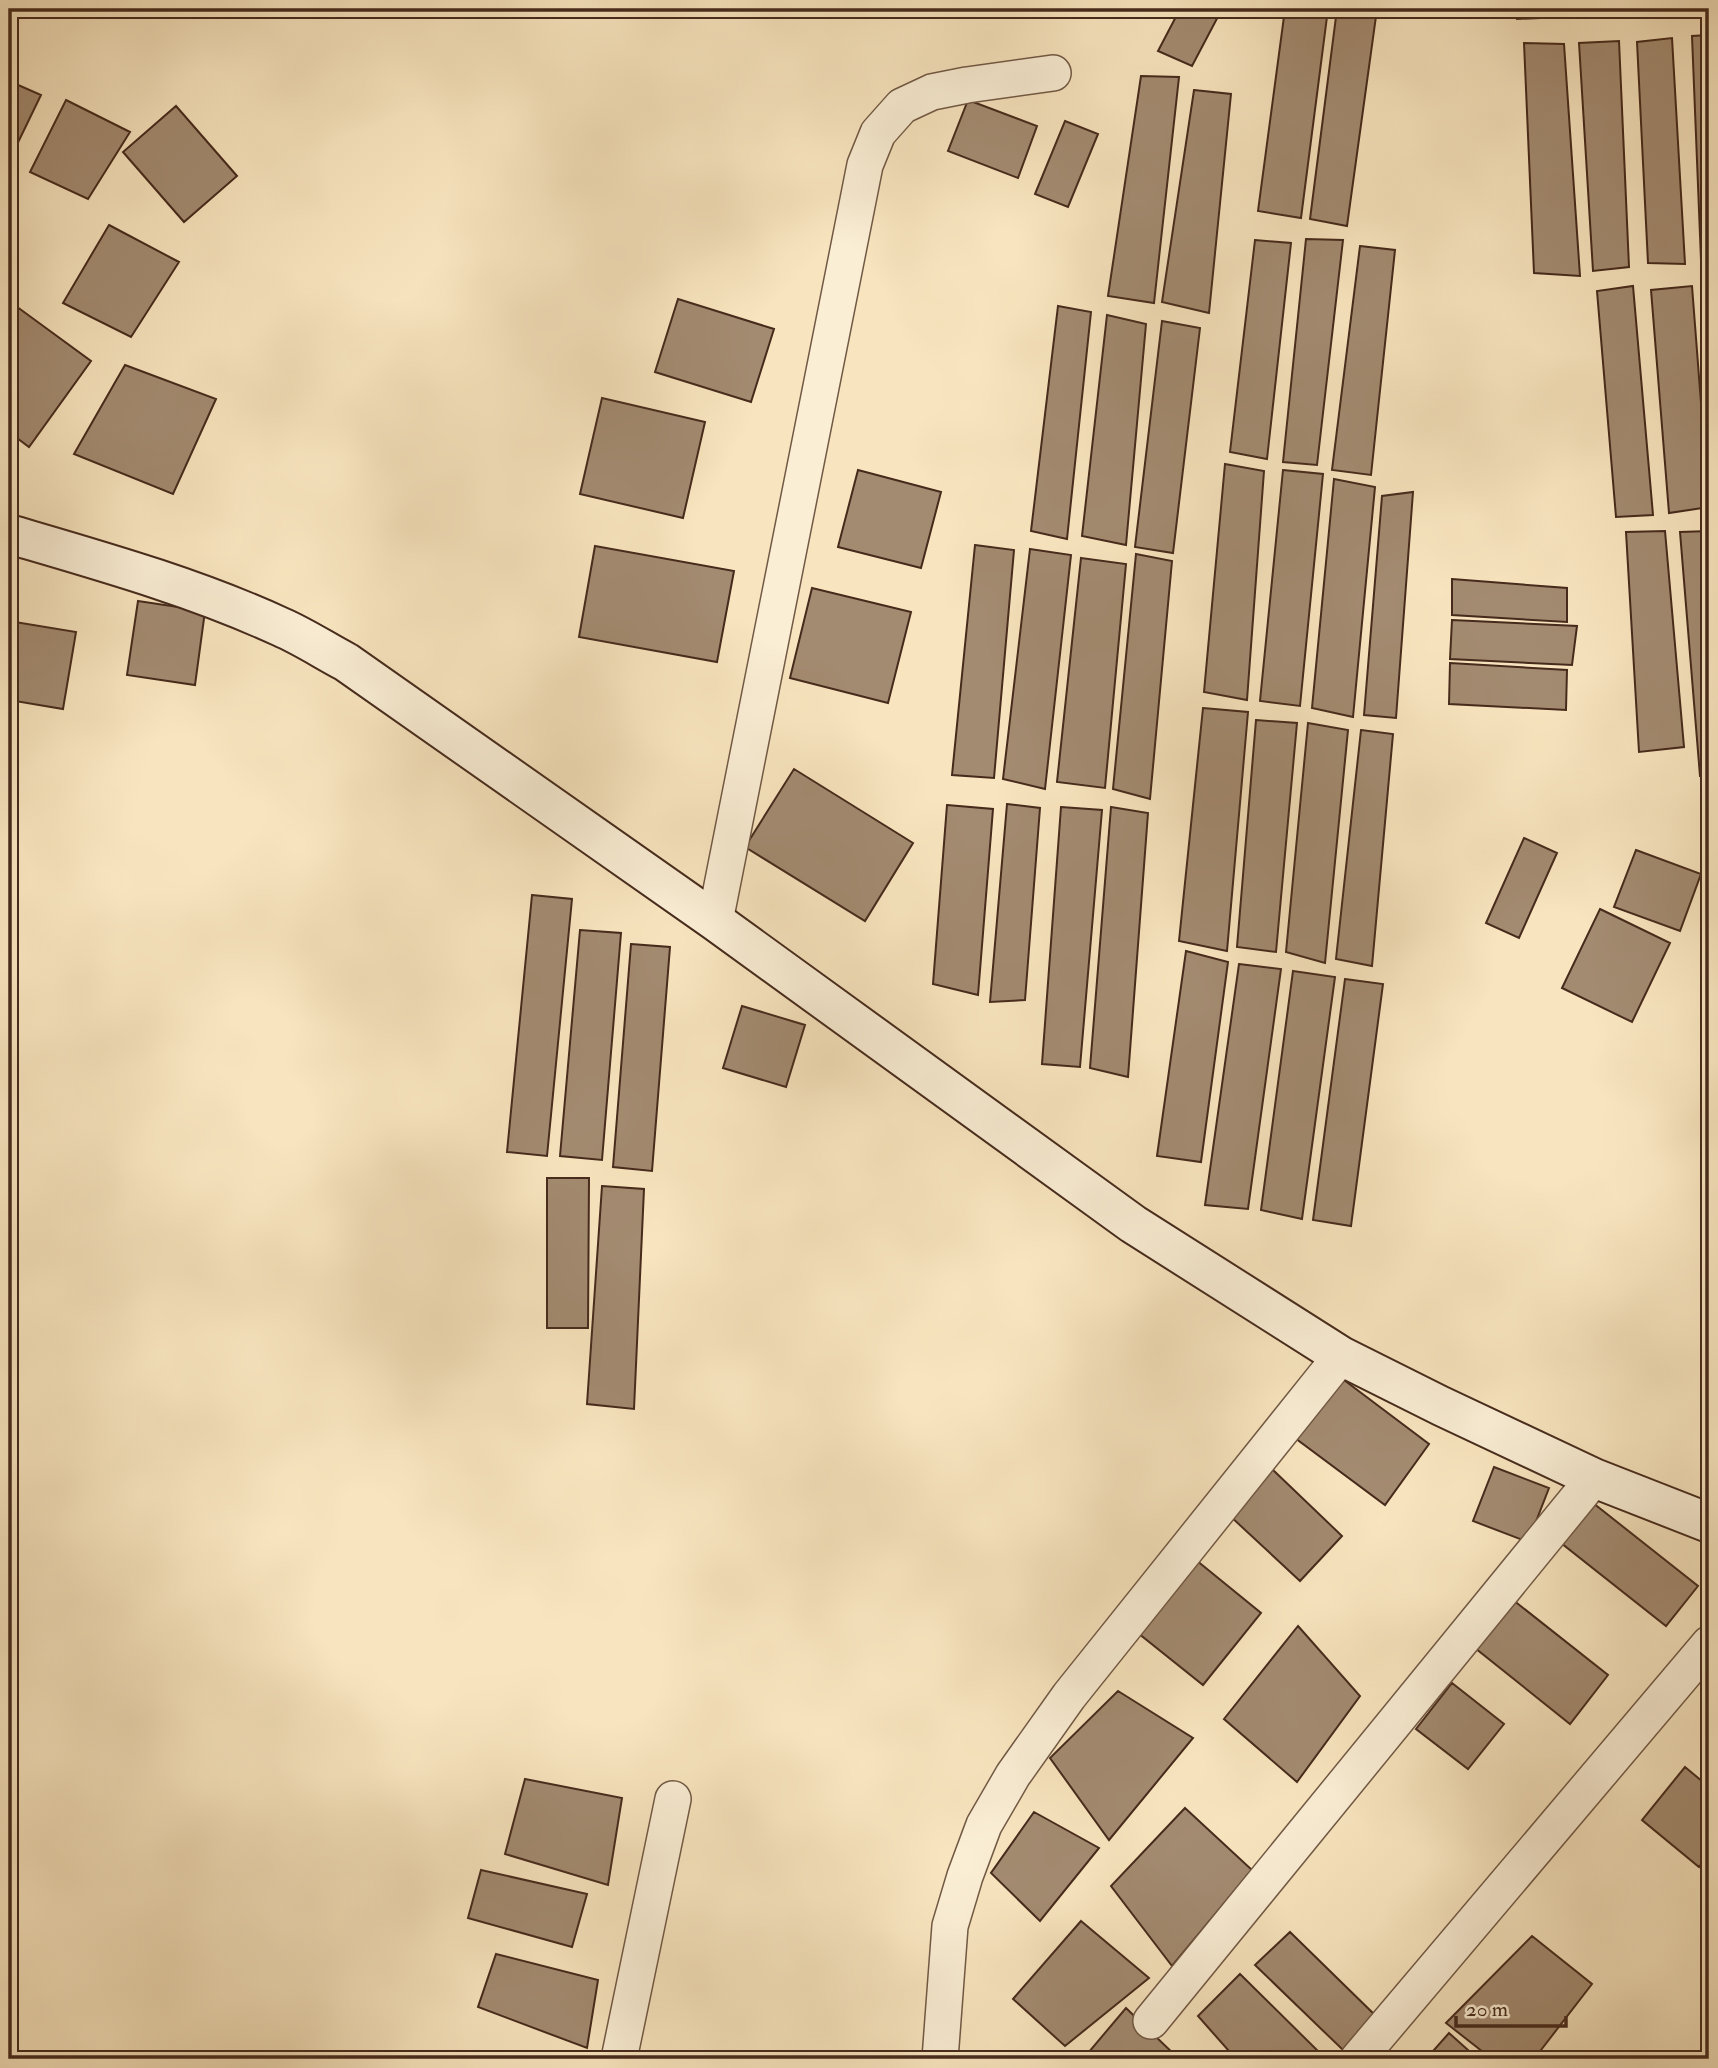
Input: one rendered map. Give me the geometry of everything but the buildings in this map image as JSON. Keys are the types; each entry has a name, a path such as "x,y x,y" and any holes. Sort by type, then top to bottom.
{"street":[{"path":"715,921 865,165 878,133 902,106 932,92 1053,73"},
{"path":"9,534 131,570 203,595 294,633 346,663 715,921 1133,1224 1341,1356 1594,1478 1709,1523"},
{"path":"940,2059 950,1926 984,1825 1013,1775 1069,1696 1341,1356"},
{"path":"1151,2021 1594,1478"},
{"path":"1358,2059 1709,1644"},
{"path":"619,2059 673,1799"}]}
